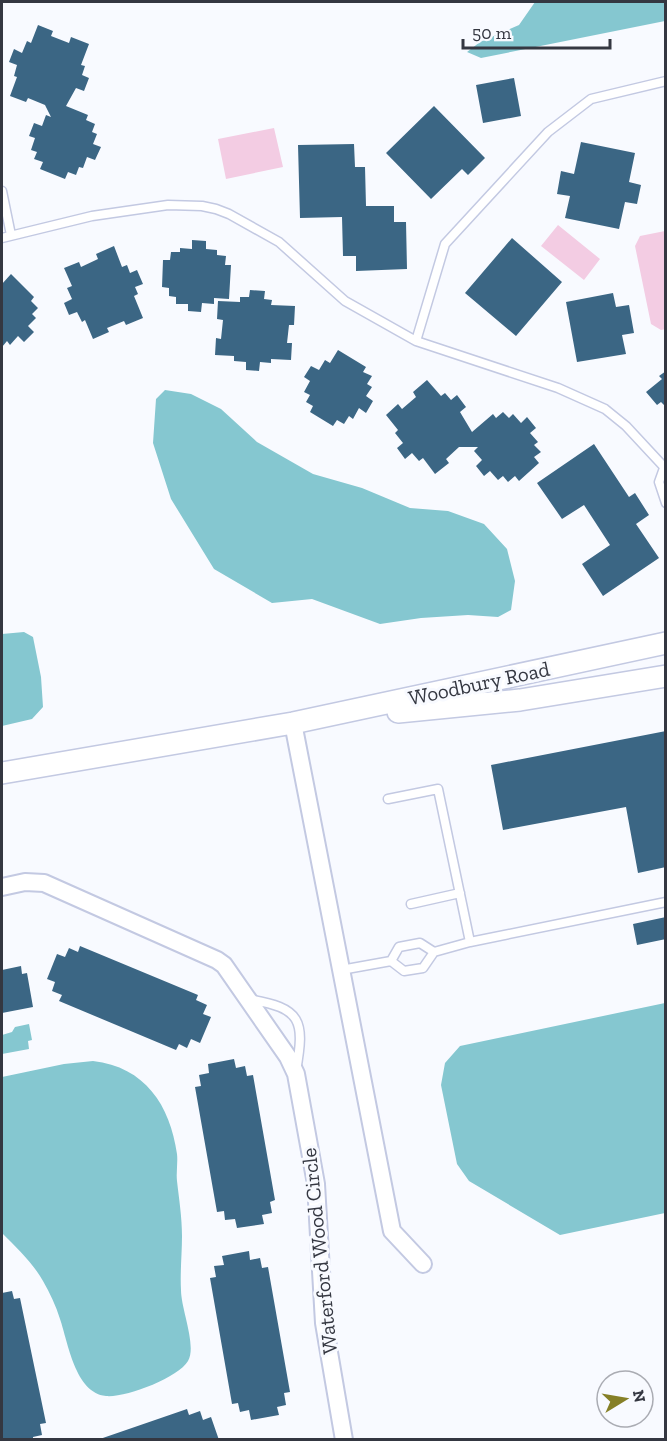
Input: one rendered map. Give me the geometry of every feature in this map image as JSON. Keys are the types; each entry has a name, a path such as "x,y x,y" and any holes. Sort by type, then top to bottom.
{"street":[{"name":"Woodbury Road","path":"2,773 293,723 666,643"},
{"name":"Woodbury Road","path":"293,723 520,700 666,676"},
{"path":"293,723 392,1231 423,1264"},
{"name":"Waterford Wood Circle","path":"2,887 25,882 44,883 209,956 224,965 288,1057 296,1074 316,1184 324,1323 344,1440"}],"lane":[{"path":"416,342 445,244 548,132 591,99 666,81"},
{"path":"2,191 11,235"},
{"path":"2,238 92,216 168,206 202,206 230,214 279,242 345,301 416,342 558,388 605,409 626,426 665,468 659,483 666,503"},
{"path":"388,799 438,789 470,942"},
{"path":"411,904 460,893"},
{"path":"340,970 391,961 404,971 423,968 434,952 470,942 666,902"},
{"path":"391,961 399,947 420,943 434,952"},
{"path":"248,999 274,1003 285,1008 294,1016 301,1029 296,1074"}],"shaded area":[{"path":"274,128 283,167 226,179 218,139"},
{"path":"558,225 600,259 584,280 541,246"},
{"path":"665,231 666,329 661,330 651,324 635,246 640,236"}],"water":[{"path":"535,2 665,2 665,21 481,58 467,52 480,42 519,25"},
{"path":"165,390 191,394 221,409 257,442 313,474 362,488 410,508 448,511 484,524 507,549 515,581 511,610 498,617 468,615 380,624 312,599 272,603 214,569 171,499 153,443 156,399"},
{"path":"24,632 33,637 41,677 43,707 32,719 2,726 2,634"},
{"path":"665,1003 665,1213 560,1235 469,1181 457,1164 441,1085 445,1063 460,1046"},
{"path":"29,1024 32,1040 28,1041 29,1049 2,1054 2,1035 12,1032 15,1027"},
{"path":"93,1061 127,1071 141,1080 161,1105 174,1136 182,1229 181,1290 191,1346 188,1361 174,1374 150,1386 115,1396 95,1393 80,1376 74,1365 57,1309 46,1286 39,1274 2,1233 2,1077 64,1064"}],"building":[{"path":"38,25 53,31 51,36 69,43 71,37 89,44 81,65 85,66 82,75 89,78 84,91 76,88 66,106 88,115 86,120 95,124 92,132 97,134 93,144 101,147 95,160 87,157 83,168 79,167 76,175 68,172 65,179 40,169 43,162 34,159 37,152 31,150 35,138 29,136 34,123 42,126 46,115 51,117 45,105 28,98 26,102 10,96 17,77 14,76 17,65 9,62 14,49 22,53 27,41 31,43"},
{"path":"514,78 521,116 483,123 476,85"},
{"path":"434,106 485,158 468,175 462,169 431,199 386,153"},
{"path":"581,142 635,153 629,182 641,185 637,204 625,202 619,229 565,218 570,196 557,194 561,171 574,174"},
{"path":"354,144 355,167 365,167 366,206 394,206 394,222 406,222 407,269 356,271 356,256 343,256 342,217 300,218 298,145"},
{"path":"512,238 562,282 516,336 465,293"},
{"path":"192,240 206,241 206,249 217,250 217,255 226,256 225,265 231,265 229,299 214,298 214,304 202,303 201,312 188,311 188,304 176,304 176,297 169,296 169,288 162,287 163,260 170,260 171,252 180,252 180,248 192,249"},
{"path":"114,246 122,267 127,265 130,273 137,270 143,284 135,287 138,294 134,296 143,318 126,325 124,321 107,328 109,332 93,339 85,320 82,322 77,312 69,315 64,303 72,299 67,288 72,286 64,268 79,262 81,267 98,259 96,254"},
{"path":"11,274 34,297 31,301 38,308 32,314 36,318 28,326 34,332 24,342 18,336 10,345 7,341 2,347 2,284"},
{"path":"250,290 265,291 264,299 272,300 271,305 295,306 294,325 289,325 287,343 292,343 291,360 271,359 271,363 260,362 259,371 246,370 246,362 234,361 234,356 215,355 216,338 221,339 223,320 217,319 218,301 240,302 240,297 249,297"},
{"path":"613,293 616,307 629,305 634,333 622,335 626,354 577,362 566,302"},
{"path":"338,350 366,367 363,372 372,376 367,384 372,387 366,396 373,401 366,413 359,408 353,419 349,416 344,424 337,420 333,426 310,412 313,406 306,402 310,395 304,392 310,381 304,377 311,366 319,370 325,360 330,363"},
{"path":"666,371 666,407 661,402 657,405 646,392 662,379 659,376"},
{"path":"427,380 441,396 445,393 451,400 457,395 466,407 460,412 472,432 493,414 496,418 503,412 509,418 513,414 521,423 527,417 536,428 530,433 538,442 534,445 541,452 534,457 539,463 519,481 515,476 508,482 503,476 498,480 490,471 484,476 476,466 482,460 474,451 478,447 459,447 446,459 449,463 435,474 423,458 419,461 412,453 405,459 397,448 403,443 395,433 398,430 386,415 398,404 402,409 416,397 413,392"},
{"path":"594,444 629,497 635,493 649,515 636,524 659,558 603,596 582,564 610,545 584,505 562,519 537,483"},
{"path":"666,731 666,867 638,873 626,807 503,830 491,765"},
{"path":"666,917 666,939 637,945 633,924"},
{"path":"80,946 198,995 196,1000 207,1005 203,1014 211,1017 200,1043 191,1039 187,1048 179,1044 176,1050 59,1001 62,995 52,991 55,982 47,979 57,954 65,957 69,948 78,952"},
{"path":"21,966 22,974 27,973 33,1007 2,1013 2,970"},
{"path":"234,1059 236,1068 245,1066 247,1076 253,1075 275,1200 270,1202 272,1213 262,1215 264,1224 237,1228 235,1219 225,1220 224,1211 217,1212 195,1087 201,1086 199,1075 209,1073 208,1064"},
{"path":"249,1251 250,1260 260,1258 262,1268 268,1267 290,1392 284,1393 286,1405 277,1407 279,1415 251,1420 249,1410 240,1412 238,1403 232,1404 210,1278 216,1277 214,1266 224,1265 222,1256"},
{"path":"12,1291 14,1299 20,1298 46,1423 40,1424 42,1435 33,1437 33,1440 2,1440 2,1293"},
{"path":"187,1409 189,1415 200,1411 203,1420 211,1417 219,1440 97,1440"}]}
